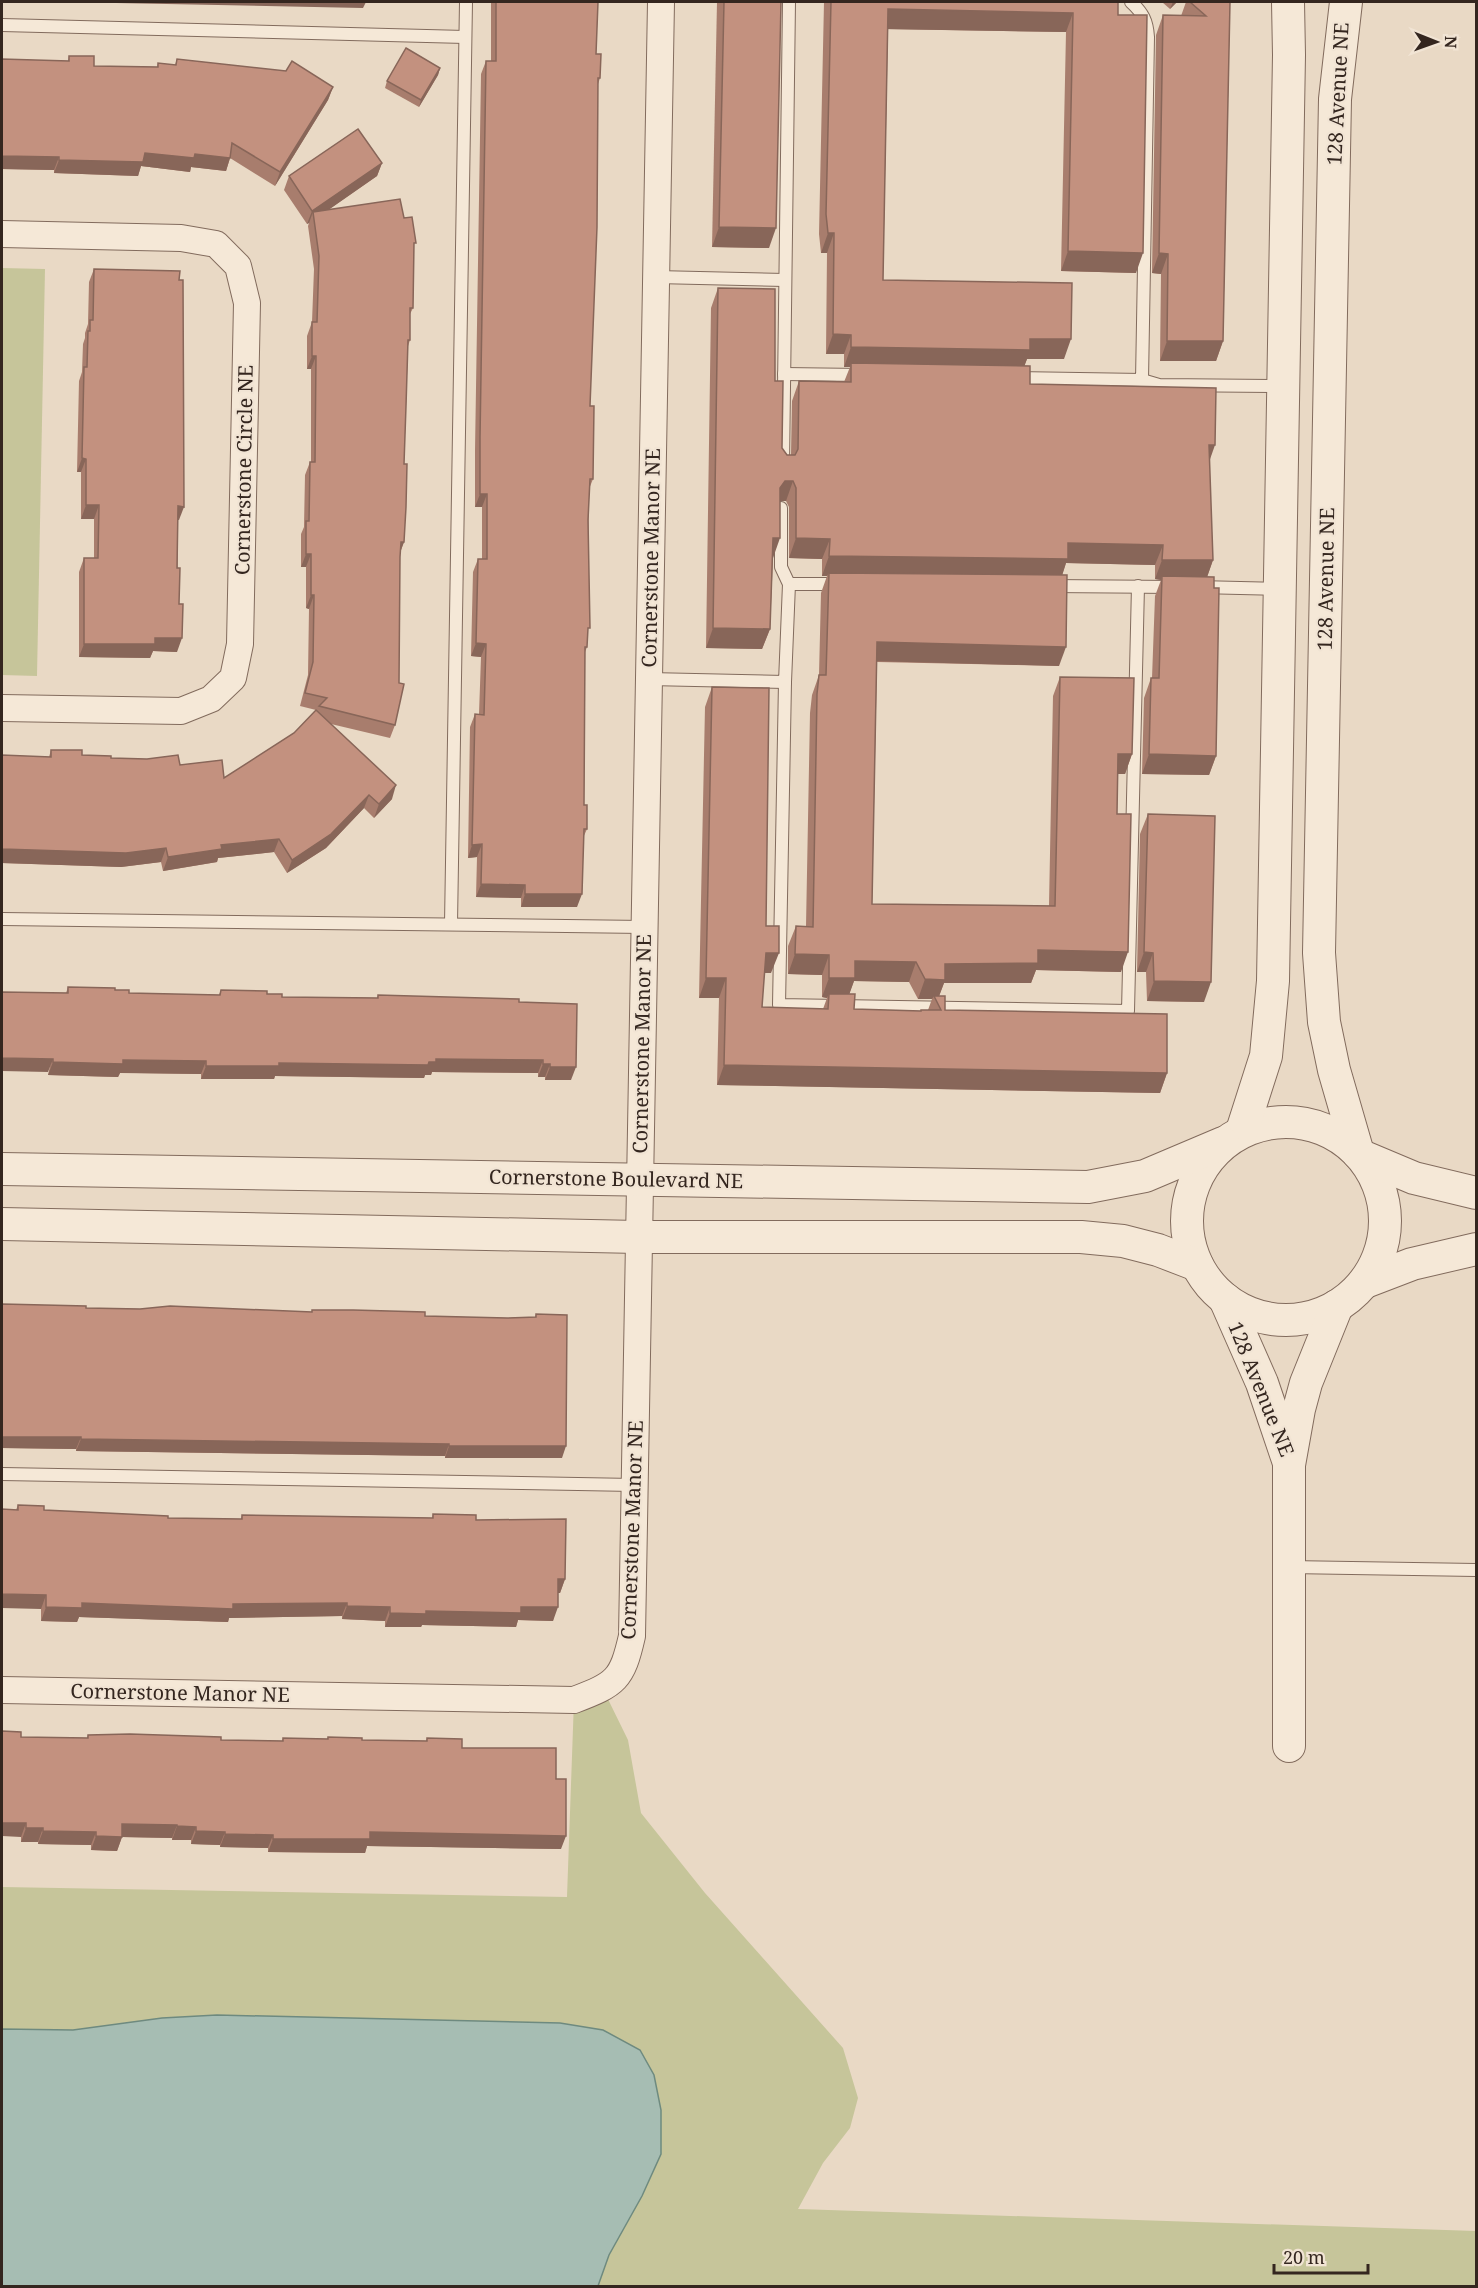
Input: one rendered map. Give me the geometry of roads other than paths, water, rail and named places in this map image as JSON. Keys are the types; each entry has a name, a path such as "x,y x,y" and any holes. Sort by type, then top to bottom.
{"street":[{"name":"Cornerstone Manor NE","path":"2,1690 574,1700 603,1689 619,1675 626,1660 632,1636 661,2"},
{"path":"1233,1137 1266,1056 1273,991 1289,55 1288,2"},
{"name":"128 Avenue NE","path":"1346,2 1335,99 1319,953 1324,1022 1334,1070 1361,1155"},
{"name":"Cornerstone Circle NE","path":"2,234 181,238 216,244 238,266 247,303 240,644 233,678 211,699 181,711 2,708"},
{"path":"1285,1121 1307,1123 1329,1130 1348,1142 1361,1155 1375,1176 1383,1197 1385,1220 1380,1253 1365,1282 1349,1298 1337,1306 1310,1317 1288,1320 1265,1318 1225,1299 1209,1283 1197,1265 1190,1244 1187,1222 1190,1199 1196,1178 1208,1159 1233,1137 1263,1124 1285,1121"},
{"name":"Cornerstone Boulevard NE","path":"2,1169 1088,1187 1145,1176 1233,1137"},
{"path":"1361,1155 1414,1178 1476,1193"},
{"path":"2,1224 638,1237 1082,1237 1123,1241 1158,1250 1197,1265"},
{"path":"1365,1282 1412,1264 1476,1249"},
{"name":"128 Avenue NE","path":"1225,1299 1262,1383 1289,1465"},
{"name":"128 Avenue NE","path":"1289,1465 1306,1383 1337,1306"},
{"path":"1288,1746 1289,1465"}],"lane":[{"path":"451,924 466,2"},
{"path":"783,468 789,2"},
{"path":"1131,2 1142,13 1147,24 1148,37 1142,380"},
{"path":"2,25 465,36"},
{"path":"656,277 785,280"},
{"path":"784,374 880,376"},
{"path":"999,378 1142,380 1160,385 1283,386"},
{"path":"781,508 781,567 789,584 779,1005 1128,1011 1138,586"},
{"path":"789,584 847,584"},
{"path":"1033,585 1280,589"},
{"path":"649,680 785,682"},
{"path":"2,919 644,927"},
{"path":"2,1474 634,1485"},
{"path":"1287,1568 1476,1570"}]}
